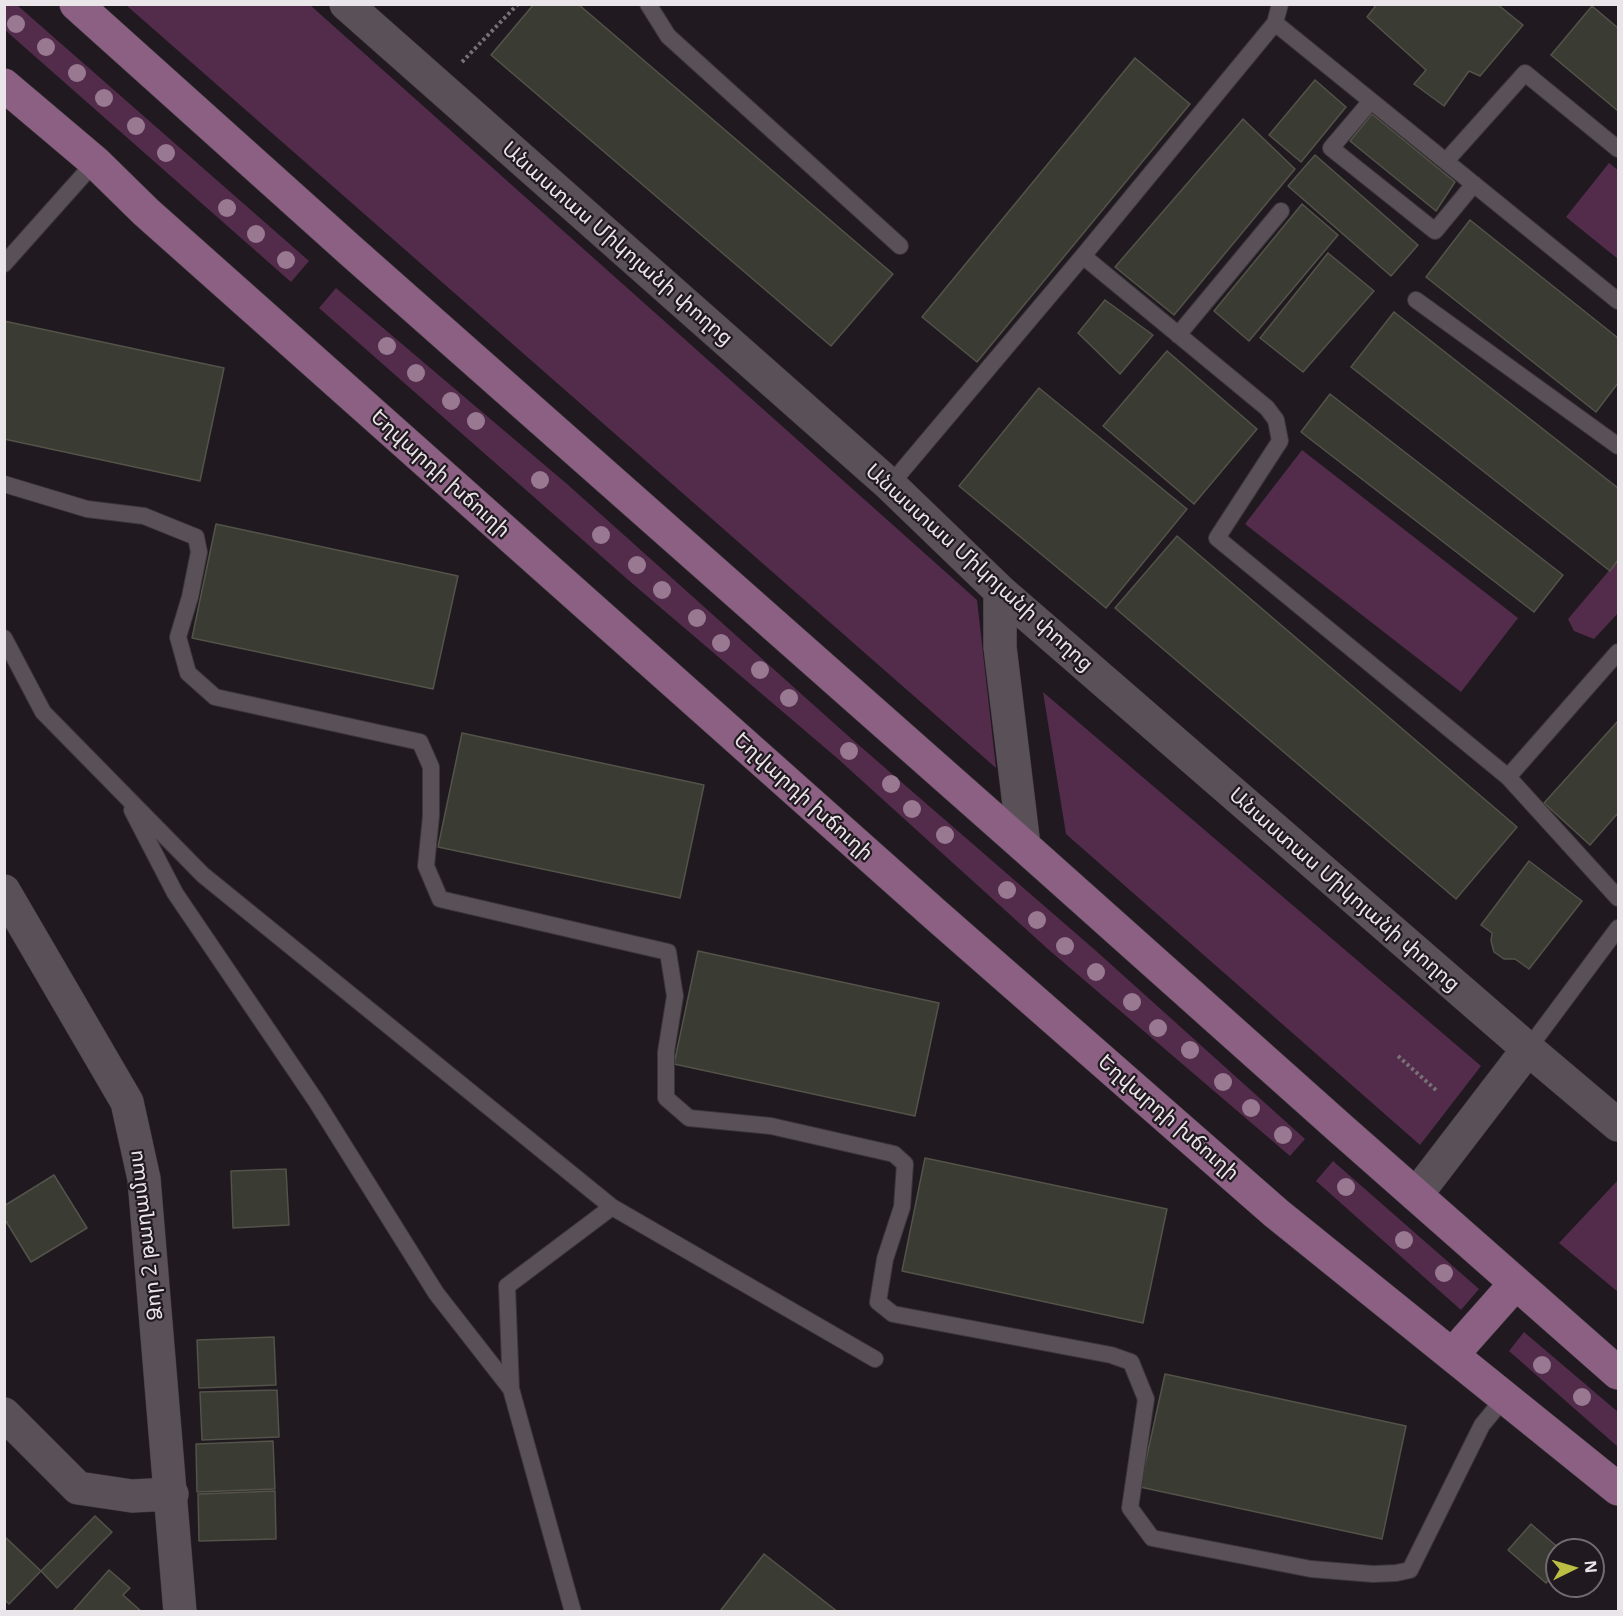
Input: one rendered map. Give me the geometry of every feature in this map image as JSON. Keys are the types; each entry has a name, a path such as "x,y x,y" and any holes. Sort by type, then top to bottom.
{"main road":[{"path":"76,4 1341,1130 1618,1372"},
{"name":"Եղվարդի խճուղի","path":"4,85 95,162 155,220 981,954 1299,1232 1618,1489"},
{"path":"1453,1354 1516,1282"}],"street":[{"name":"Անաստաս Միկոյանի փողոց","path":"346,4 890,486 1000,591 1528,1050 1618,1125"},
{"path":"1000,591 1000,647 1024,846"},
{"name":"Ձոր 2 թաղամաս","path":"4,891 127,1102 144,1179 180,1611"},
{"path":"1416,1195 1528,1050"},
{"path":"4,1414 78,1488 132,1496 172,1494"}],"lane":[{"path":"648,4 668,36 900,246"},
{"path":"890,486 1275,23 1280,4"},
{"path":"1275,23 1618,301"},
{"path":"1446,161 1525,73 1618,149"},
{"path":"1371,101 1331,148 1435,231 1474,184"},
{"path":"4,264 95,162"},
{"path":"1178,335 1281,211"},
{"path":"1083,256 1267,408 1276,420 1280,441 1217,538 1508,777 1618,898"},
{"path":"1416,300 1618,446"},
{"path":"4,484 87,509 144,516 196,537 199,552 190,597 178,637 188,673 215,697 420,742 431,767 431,816 426,866 440,899 668,952 675,996 666,1052 666,1098 689,1118 771,1126 894,1154 905,1164 902,1207 885,1259 878,1302 892,1314 1111,1355 1131,1362 1146,1399 1130,1508 1152,1538 1311,1569 1373,1574 1410,1570 1482,1425 1505,1397"},
{"path":"4,638 43,712 203,875 612,1207 875,1359"},
{"path":"1508,777 1618,652"},
{"path":"123,794 175,893 316,1101 436,1293 511,1389"},
{"path":"1528,1050 1618,927"},
{"path":"573,1611 511,1389 507,1286 612,1207"}],"path":[{"path":"438,86 518,4"},
{"path":"1398,1056 1437,1091"}],"shaded area":[{"path":"5,4 17,5 309,261 291,282 5,30"},
{"path":"126,5 310,5 977,600 996,768"},
{"path":"1609,163 1618,170 1618,259 1566,217"},
{"path":"336,288 567,484 846,734 1095,950 1305,1139 1290,1156 1049,950 837,758 634,585 319,308"},
{"path":"1302,450 1518,618 1461,692 1245,524"},
{"path":"1618,560 1618,613 1594,639 1574,631 1568,619"},
{"path":"1043,692 1481,1066 1420,1145 1066,834"},
{"path":"1333,1161 1479,1289 1461,1310 1316,1181"},
{"path":"1618,1180 1618,1292 1559,1243"},
{"path":"1524,1332 1618,1412 1618,1447 1509,1351"}],"building":[{"path":"534,4 578,4 893,274 831,346 491,55"},
{"path":"1377,4 1497,4 1523,25 1480,76 1469,71 1444,106 1414,84 1426,70 1367,17"},
{"path":"1592,6 1618,28 1618,111 1551,55"},
{"path":"1135,58 1190,104 977,362 922,317"},
{"path":"1315,80 1346,107 1301,162 1269,135"},
{"path":"1372,114 1455,182 1436,211 1350,141"},
{"path":"1243,119 1295,169 1174,315 1115,267"},
{"path":"1315,155 1418,245 1391,276 1288,186"},
{"path":"1302,204 1338,235 1249,341 1214,311"},
{"path":"1470,220 1618,338 1618,383 1596,412 1426,277"},
{"path":"1328,253 1374,291 1303,372 1260,338"},
{"path":"1105,300 1153,335 1120,374 1078,333"},
{"path":"1394,312 1618,488 1618,560 1610,571 1351,367"},
{"path":"4,321 224,368 200,481 4,439"},
{"path":"1167,351 1257,429 1194,504 1103,426"},
{"path":"1039,388 1187,509 1106,608 959,486"},
{"path":"1330,394 1563,575 1534,612 1301,432"},
{"path":"216,524 458,576 433,689 192,638"},
{"path":"1177,536 1517,827 1456,899 1115,608"},
{"path":"1618,721 1618,813 1590,845 1544,803"},
{"path":"462,733 704,785 680,898 438,847"},
{"path":"1529,861 1582,901 1529,969 1515,959 1504,959 1494,952 1491,941 1492,933 1481,925"},
{"path":"698,951 939,1003 915,1116 674,1064"},
{"path":"925,1158 1167,1209 1143,1323 902,1271"},
{"path":"286,1169 289,1225 233,1228 231,1171"},
{"path":"54,1175 87,1228 31,1262 4,1218 4,1206"},
{"path":"274,1337 276,1385 199,1388 197,1340"},
{"path":"1165,1374 1406,1426 1382,1539 1140,1487"},
{"path":"277,1390 279,1437 202,1440 200,1392"},
{"path":"273,1441 275,1489 197,1492 196,1444"},
{"path":"275,1491 276,1539 199,1541 198,1494"},
{"path":"95,1516 112,1532 57,1588 41,1571"},
{"path":"1531,1524 1547,1538 1545,1538 1545,1582 1508,1550"},
{"path":"4,1536 41,1571 9,1604 4,1599"},
{"path":"764,1554 838,1612 723,1612 721,1610"},
{"path":"109,1570 130,1588 123,1595 142,1612 72,1612"}]}
